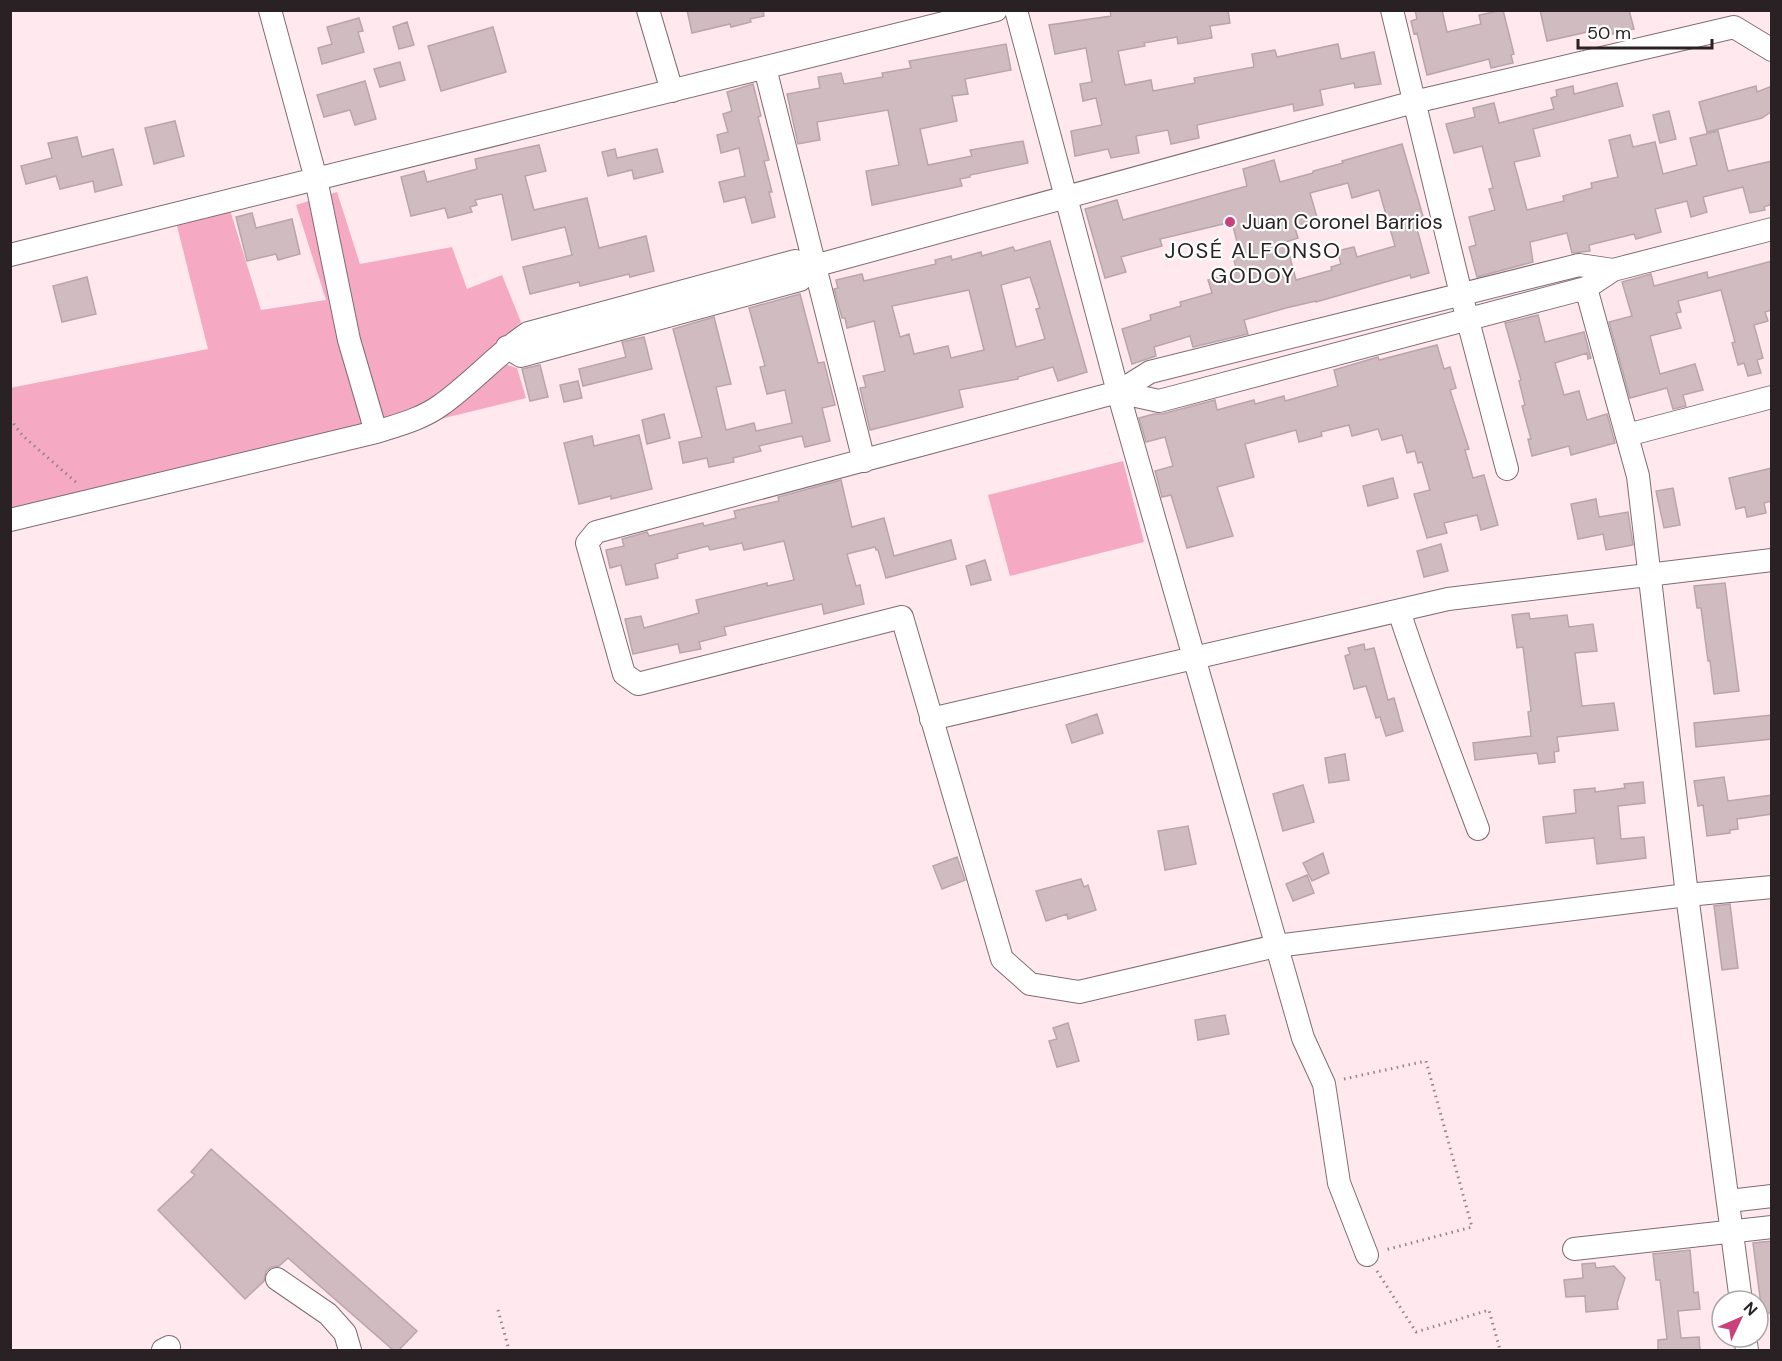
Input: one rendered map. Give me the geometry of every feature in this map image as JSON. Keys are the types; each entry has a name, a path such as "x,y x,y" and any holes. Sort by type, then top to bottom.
{"street":[{"path":"270,10 316,179 349,340 376,432"},
{"path":"648,10 672,91"},
{"path":"10,255 996,10"},
{"path":"1016,10 1118,392 1276,946 1303,1038 1324,1084 1339,1183 1367,1255"},
{"path":"1392,10 1467,318 1507,469"},
{"path":"10,520 376,432 411,421 441,406 507,347 528,333 795,261 814,266 1414,102 1732,19 1772,50"},
{"path":"765,68 864,461"},
{"path":"1118,392 1159,401 1586,288 1613,270 1772,229"},
{"path":"1613,270 1579,265 1150,372 1118,392 596,532 587,543 624,674 638,684 902,617 1002,959 1030,984 1079,992 1276,946 1687,895 1772,887"},
{"path":"1586,288 1638,476 1687,895 1740,1289"},
{"path":"1627,435 1772,397"},
{"path":"932,718 1448,599 1772,560"},
{"path":"1399,611 1429,701 1478,830"},
{"path":"1729,1201 1772,1196"},
{"path":"1574,1249 1772,1227"},
{"path":"277,1280 328,1314 345,1333 351,1350"}],"path":[{"path":"10,418 23,436 95,500"},
{"path":"1324,1084 1426,1061 1472,1227 1367,1255 1416,1332 1489,1310 1500,1350"},
{"path":"498,1310 509,1350"}],"shaded area":[{"path":"337,192 360,264 452,247 467,289 502,275 521,322 496,345 501,363 517,368 526,398 11,524 10,388 208,349 176,222 230,210 261,310 326,300 296,205"},
{"path":"1123,461 1144,542 1010,576 988,495"}],"building":[{"path":"687,10 763,10 764,16 731,27 730,24 692,33"},
{"path":"1110,10 1228,10 1230,23 1210,26 1212,38 1178,44 1177,37 1118,51 1125,85 1151,80 1153,91 1195,83 1194,78 1254,67 1252,54 1275,50 1277,57 1338,44 1341,59 1374,52 1381,84 1355,88 1354,83 1320,90 1323,105 1294,111 1293,104 1197,125 1199,138 1171,144 1168,130 1136,136 1139,153 1111,158 1108,149 1075,156 1071,131 1102,125 1096,98 1083,101 1080,84 1092,82 1086,48 1055,54 1049,25 1111,16"},
{"path":"1415,10 1442,10 1447,32 1481,24 1479,15 1503,10 1514,54 1511,55 1513,63 1491,68 1489,59 1427,75 1417,33 1414,34 1411,21 1417,19"},
{"path":"1540,10 1629,10 1634,29 1612,34 1610,27 1547,41"},
{"path":"359,18 363,31 358,32 364,52 322,64 318,48 332,44 327,27"},
{"path":"407,22 414,45 399,49 393,27"},
{"path":"493,27 506,72 441,91 428,46"},
{"path":"1006,44 1011,70 965,79 968,94 952,96 957,121 920,129 928,165 972,156 970,150 1023,141 1028,163 970,175 970,177 960,179 962,186 872,205 866,171 899,165 888,110 817,122 820,140 798,144 787,94 820,88 818,77 841,73 844,84 883,77 882,73 911,68 909,61"},
{"path":"400,62 405,80 380,87 374,69"},
{"path":"365,81 376,119 355,125 350,110 324,117 317,95"},
{"path":"1617,83 1623,106 1533,129 1540,156 1514,162 1527,210 1564,201 1563,196 1592,188 1591,183 1618,177 1609,140 1630,135 1633,147 1655,142 1663,174 1697,165 1690,138 1718,131 1728,171 1772,161 1772,204 1764,207 1765,210 1750,213 1743,187 1703,197 1707,212 1691,217 1687,201 1655,209 1661,232 1636,239 1634,234 1589,245 1590,251 1572,253 1567,233 1530,242 1533,262 1477,277 1469,247 1476,245 1469,217 1495,210 1489,189 1493,188 1482,146 1454,153 1446,124 1475,117 1473,108 1494,103 1499,123 1554,109 1551,98 1557,96 1556,90 1573,86 1574,94"},
{"path":"753,84 761,116 758,117 769,160 764,161 772,192 769,192 775,217 752,223 745,197 724,202 719,182 745,176 739,148 721,153 717,135 728,132 723,114 732,111 727,92"},
{"path":"1756,86 1757,92 1772,86 1772,111 1762,118 1707,132 1699,102"},
{"path":"1669,111 1676,139 1660,143 1653,115"},
{"path":"175,121 184,156 154,164 145,128"},
{"path":"77,137 82,157 113,149 122,185 95,192 93,181 60,189 56,176 26,184 21,166 52,158 48,143"},
{"path":"1402,144 1425,223 1416,225 1429,273 1411,278 1410,275 1244,320 1248,334 1193,347 1190,336 1154,347 1156,356 1132,364 1122,329 1151,320 1150,315 1181,306 1180,302 1212,293 1208,280 1237,272 1233,256 1240,254 1232,222 1160,239 1162,246 1121,257 1126,272 1105,278 1085,209 1117,200 1123,220 1247,186 1243,169 1274,160 1280,182 1343,163 1342,161","holes":["1348,183 1352,198 1379,190 1395,246 1357,257 1354,247 1337,251 1341,264 1331,267 1332,270 1296,280 1286,242 1298,238 1295,228 1318,221 1310,193"]},
{"path":"539,145 546,171 525,176 534,210 587,198 599,248 646,236 654,271 630,277 629,274 580,286 579,282 530,294 523,267 572,255 565,227 512,240 502,194 475,200 477,205 470,207 472,212 448,218 445,208 411,216 401,177 424,171 427,182 477,169 475,159"},
{"path":"615,149 617,158 657,149 663,172 634,179 632,170 608,176 602,152"},
{"path":"252,213 256,228 292,219 300,254 278,260 276,254 247,261 236,217"},
{"path":"1050,241 1087,372 1058,381 1053,367 1018,377 1018,379 959,390 963,407 870,430 860,388 866,387 863,376 885,371 874,321 847,328 834,289 838,288 836,280 862,274 864,281 936,264 935,260 951,256 952,260 981,252 982,256 1013,247 1015,251","holes":["1030,277 1040,308 1036,309 1045,339 1016,347 1001,285","969,290 984,350 951,358 948,346 914,354 909,334 900,337 892,306"]},
{"path":"1772,261 1772,310 1765,312 1768,321 1754,325 1763,358 1757,360 1761,373 1748,376 1744,363 1738,365 1732,343 1735,342 1721,290 1678,301 1681,312 1676,313 1681,328 1650,336 1660,374 1695,364 1703,390 1683,395 1686,406 1673,409 1667,388 1630,398 1609,322 1632,316 1622,282 1651,274 1654,286 1707,272 1708,278"},
{"path":"87,277 96,314 62,322 53,286"},
{"path":"800,294 818,363 824,362 835,405 822,408 830,441 805,447 802,436 759,446 761,451 733,458 734,462 709,467 707,458 683,463 679,442 702,437 673,329 714,317 731,384 716,387 726,430 754,423 756,431 792,423 785,390 767,394 760,367 765,366 749,308"},
{"path":"1538,315 1545,342 1584,332 1591,358 1588,359 1587,353 1555,363 1564,395 1579,391 1587,420 1607,414 1615,443 1571,455 1569,446 1532,456 1528,439 1531,439 1522,406 1525,405 1519,381 1521,380 1505,323"},
{"path":"644,337 652,369 583,386 579,369 626,357 622,342"},
{"path":"1437,345 1444,369 1450,367 1456,388 1450,390 1469,449 1465,450 1473,478 1484,475 1498,525 1481,530 1477,515 1444,523 1447,533 1427,538 1414,494 1430,490 1422,462 1418,463 1415,451 1407,453 1402,435 1382,440 1378,429 1352,436 1349,425 1321,432 1322,436 1299,442 1296,430 1245,444 1254,477 1217,487 1233,536 1187,548 1171,495 1162,497 1155,471 1173,466 1165,437 1146,442 1139,418 1215,400 1217,410 1254,400 1255,404 1284,396 1285,401 1338,386 1334,370 1378,357 1379,360"},
{"path":"540,365 548,397 530,401 522,369"},
{"path":"578,381 582,398 564,402 560,385"},
{"path":"664,414 670,438 647,444 642,420"},
{"path":"639,435 652,489 579,504 564,443 592,436 594,446"},
{"path":"1772,468 1772,501 1764,503 1766,513 1747,517 1745,507 1736,509 1729,478"},
{"path":"1393,478 1398,498 1368,506 1363,486"},
{"path":"841,480 852,527 884,518 894,556 951,540 956,559 886,578 878,550 875,547 847,554 856,586 860,585 864,604 824,614 822,604 724,627 726,635 699,642 701,649 680,653 678,644 633,654 625,619 641,616 644,628 699,613 696,600 767,583 767,586 794,580 784,541 744,550 742,543 710,550 708,546 677,554 678,558 655,564 658,578 626,585 621,565 610,568 606,550 624,546 622,539 647,532 649,536 736,518 734,511 779,501 778,497"},
{"path":"1673,488 1680,525 1664,528 1656,491"},
{"path":"1596,499 1599,517 1628,512 1633,545 1606,550 1603,534 1578,539 1571,504"},
{"path":"1441,544 1448,571 1424,577 1417,551"},
{"path":"985,560 991,580 971,585 966,566"},
{"path":"1725,583 1739,691 1714,694 1701,608 1697,608 1694,586"},
{"path":"1529,613 1530,619 1567,615 1569,627 1593,624 1597,651 1575,653 1582,706 1614,703 1618,730 1557,737 1559,751 1554,752 1555,762 1539,764 1537,753 1475,760 1473,743 1531,736 1528,712 1531,711 1523,647 1517,648 1512,615"},
{"path":"1364,644 1365,650 1374,648 1388,700 1394,698 1403,731 1386,736 1380,717 1376,718 1366,686 1354,689 1345,656 1350,654 1348,648"},
{"path":"1097,714 1103,733 1072,743 1066,725"},
{"path":"1772,715 1772,739 1696,747 1694,723"},
{"path":"1345,754 1349,780 1329,783 1325,758"},
{"path":"1724,777 1728,801 1772,795 1772,814 1737,819 1738,829 1730,830 1730,833 1707,836 1703,805 1698,806 1694,781"},
{"path":"1643,782 1645,803 1618,806 1621,839 1644,837 1646,858 1597,864 1594,838 1546,843 1543,817 1576,813 1574,790 1595,788 1595,792 1625,788 1624,784"},
{"path":"1303,785 1314,822 1283,831 1273,794"},
{"path":"1188,826 1196,864 1165,870 1158,831"},
{"path":"1323,853 1329,873 1312,881 1303,863"},
{"path":"957,857 965,880 942,889 933,866"},
{"path":"1307,875 1314,893 1293,901 1286,884"},
{"path":"1081,879 1084,887 1088,885 1096,910 1068,919 1067,914 1046,921 1036,891"},
{"path":"1730,904 1738,968 1722,970 1714,906"},
{"path":"1225,1015 1229,1034 1198,1040 1195,1020"},
{"path":"1068,1023 1079,1061 1057,1067 1049,1041 1057,1039 1053,1028"},
{"path":"211,1149 417,1331 399,1350 393,1350 288,1258 279,1266 266,1271 264,1281 245,1299 158,1210 195,1175 191,1172"},
{"path":"1772,1241 1772,1313 1770,1313 1770,1289 1759,1289 1753,1243"},
{"path":"1690,1250 1694,1293 1698,1292 1700,1309 1678,1311 1681,1338 1699,1337 1700,1350 1658,1350 1658,1340 1667,1339 1660,1280 1656,1280 1653,1254"},
{"path":"1595,1263 1596,1268 1614,1266 1625,1278 1617,1303 1618,1309 1586,1312 1585,1296 1566,1297 1564,1280 1583,1278 1582,1264"}],"place":[{"name":"Juan Coronel Barrios","path":"1230,222"}],"district":[{"name":"JOSÉ ALFONSO GODOY","path":"1253,262"}]}
